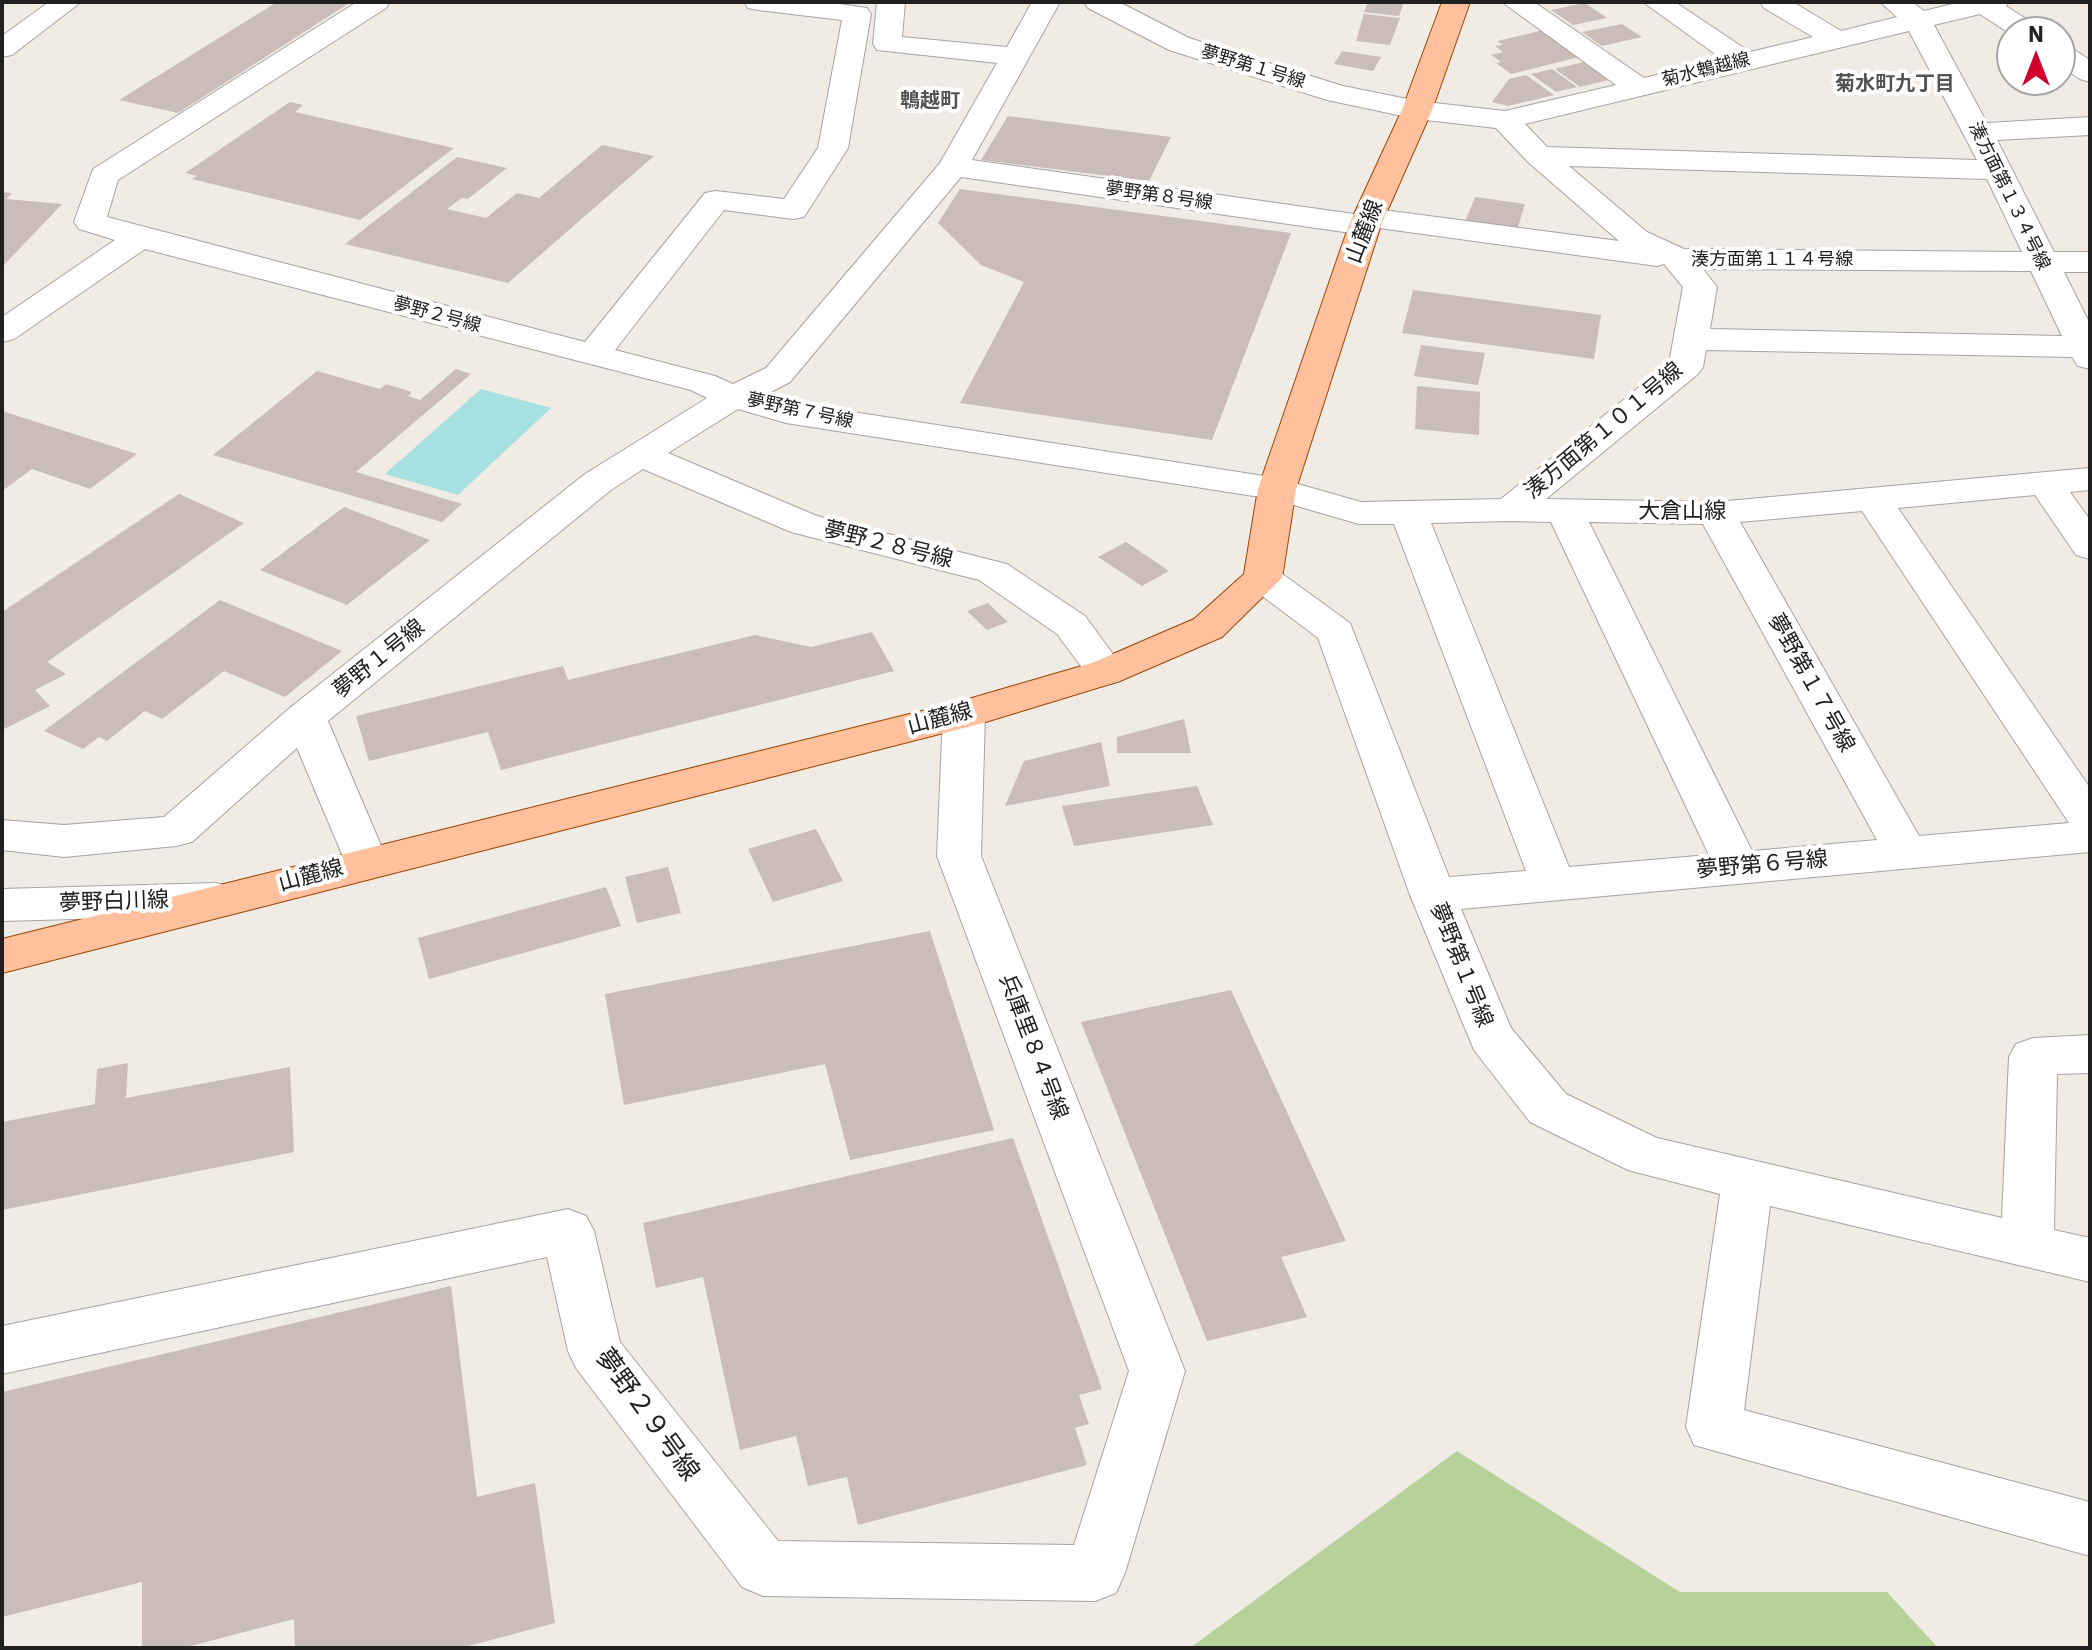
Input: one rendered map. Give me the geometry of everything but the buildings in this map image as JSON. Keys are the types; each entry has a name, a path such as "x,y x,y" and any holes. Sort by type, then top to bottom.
{"main road":[{"name":"山麓線","path":"2,956 964,714 1106,672 1208,628 1263,578 1277,489 1367,221 1417,110 1456,2"}],"street":[{"path":"2,49 67,2"},
{"name":"夢野２号線","path":"376,2 104,176 90,222 140,238 703,383 733,397"},
{"path":"593,355 716,200 793,210 833,148 857,14 758,2"},
{"path":"891,2 887,44 1015,56"},
{"name":"夢野第７号線","path":"733,397 778,375 953,167 1046,2"},
{"name":"夢野第１号線","path":"1098,2 1179,44 1337,94 1417,110"},
{"path":"1516,2 1638,87"},
{"path":"1657,2 1744,61"},
{"path":"1774,2 1835,39"},
{"path":"1989,3 2006,16"},
{"name":"菊水鵯越線","path":"1417,110 1505,120 1835,39 1905,10 1989,3"},
{"name":"湊方面第１３４号線","path":"1905,10 1978,132 2087,353"},
{"name":"湊方面第１１４号線","path":"1505,120 1539,156 1636,239 1679,259 2090,262"},
{"path":"1978,132 2090,126"},
{"path":"1539,156 1998,170"},
{"name":"夢野第８号線","path":"953,167 1679,259"},
{"path":"2,332 140,238"},
{"name":"湊方面第１０１号線","path":"1510,510 1686,367 1700,287 1679,259"},
{"path":"1690,339 2087,353"},
{"name":"夢野第７号線","path":"733,397 802,415 1277,489"},
{"name":"夢野１号線","path":"2,835 64,841 176,831 306,717 598,482 733,397"},
{"name":"夢野２８号線","path":"643,456 804,524 993,572 1071,625 1106,672"},
{"name":"大倉山線","path":"1277,489 1359,513 1510,510 1716,513 2090,479"},
{"path":"2045,483 2090,547"},
{"path":"1874,500 2090,821"},
{"path":"1564,510 1737,867"},
{"path":"1408,512 1553,883"},
{"name":"夢野第１７号線","path":"1716,513 1906,853"},
{"name":"夢野第１号線","path":"1263,578 1336,632 1433,895 1491,1037 1548,1108 1646,1156 2090,1260"},
{"name":"兵庫里８４号線","path":"964,714 959,856 1157,1371"},
{"path":"306,717 366,862"},
{"name":"夢野第６号線","path":"1433,895 2090,837"},
{"name":"夢野白川線","path":"2,905 226,899"},
{"path":"2027,1245 2033,1057 2090,1054"},
{"path":"1748,1179 1714,1427 2090,1529"},
{"name":"夢野２９号線","path":"2,1350 568,1231 595,1351 763,1568 794,1569 1095,1573 1157,1371"}],"green space":[{"path":"1457,1451 1680,1592 1887,1592 1938,1648 1190,1648"}],"water":[{"path":"481,389 551,408 458,495 385,474"}],"district":[{"name":"菊水町九丁目","path":"1895,84"},
{"name":"鵯越町","path":"930,101"}]}
